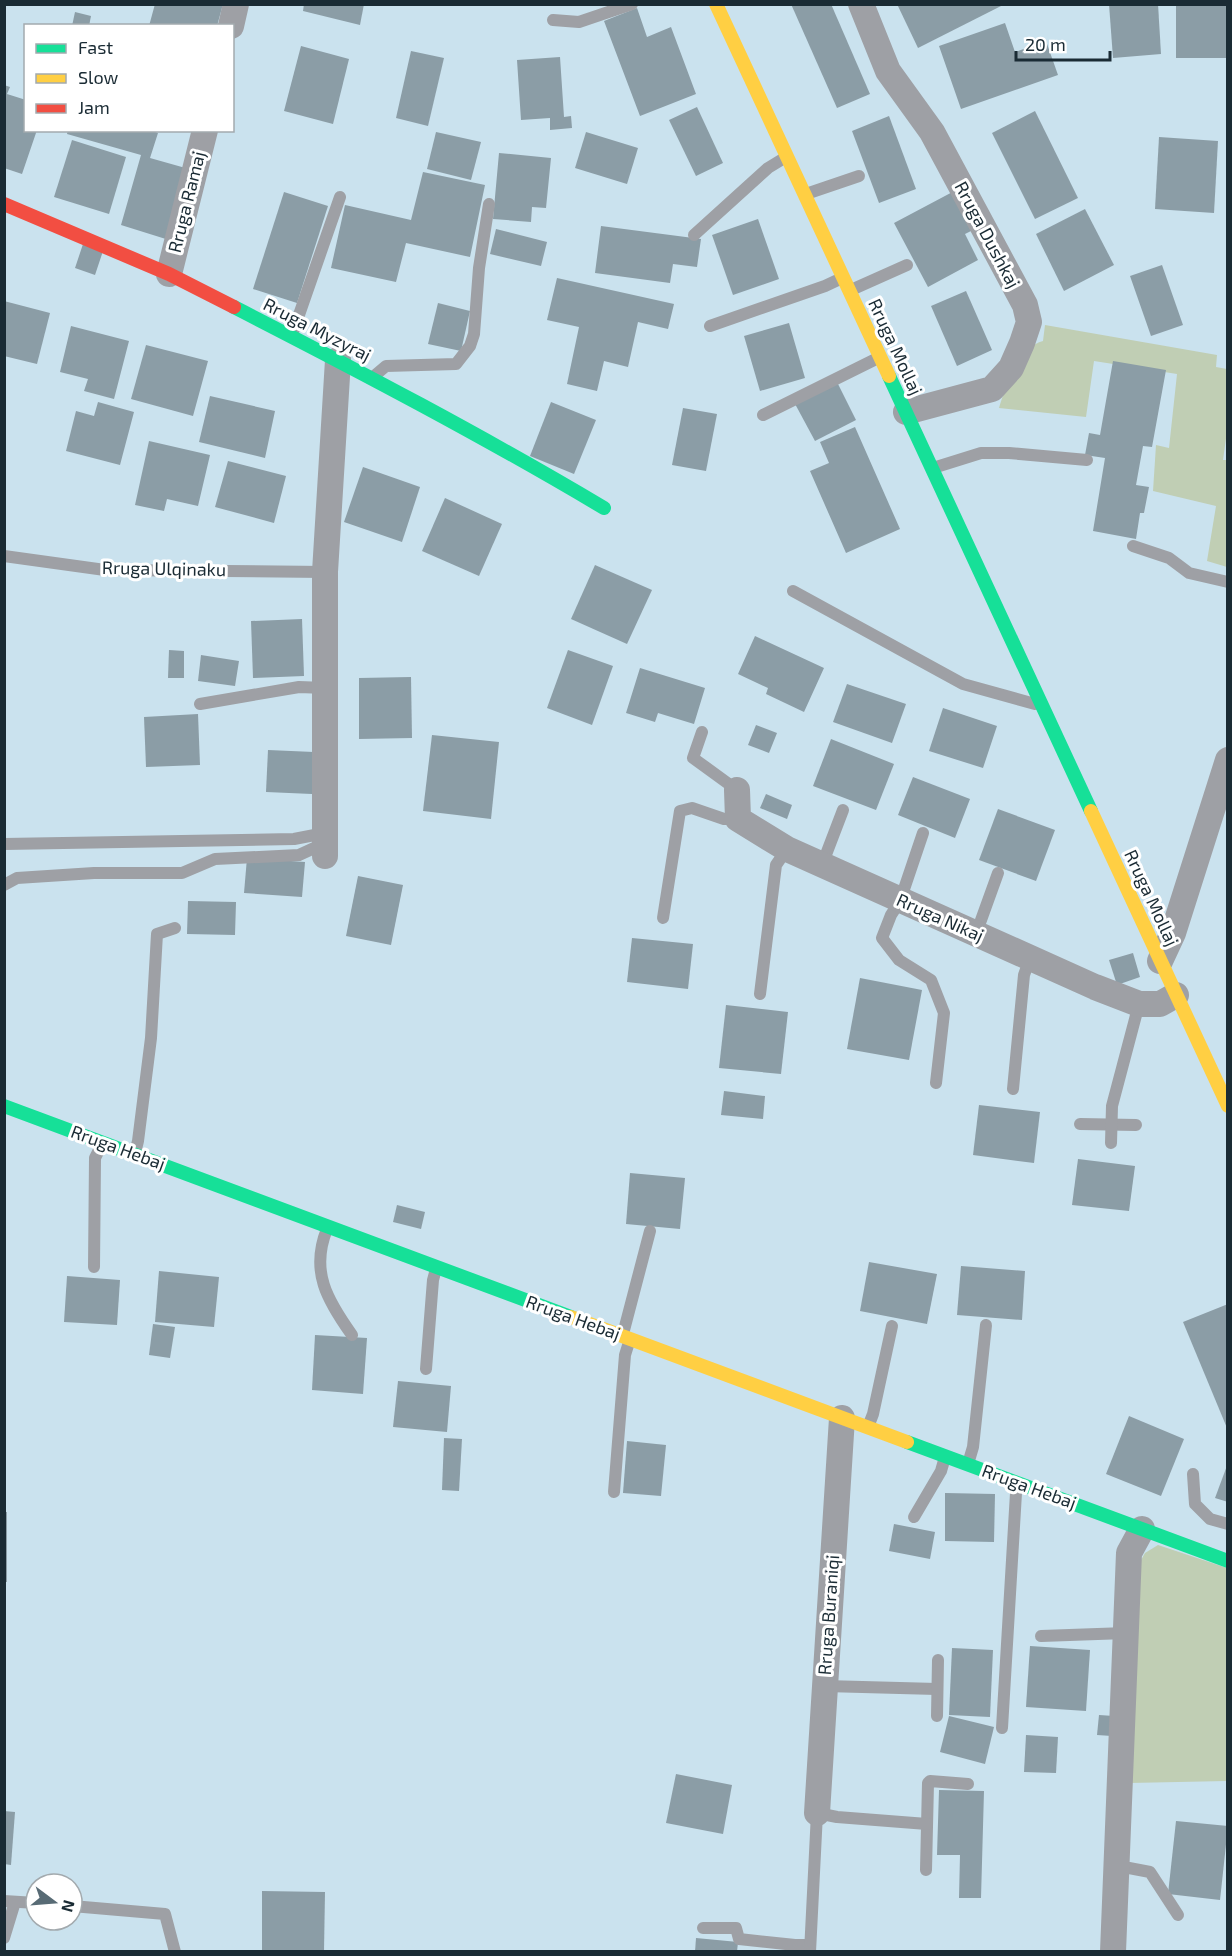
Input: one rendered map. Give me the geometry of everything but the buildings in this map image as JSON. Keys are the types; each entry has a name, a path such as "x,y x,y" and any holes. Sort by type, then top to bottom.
{"street":[{"path":"232,24 237,4"},
{"name":"Rruga Mollaj","path":"716,4 1160,961 1216,1070 1227,1106"},
{"name":"Rruga Dushkaj","path":"861,4 888,71 932,132 1025,305 1029,322 1011,368 992,389 906,412"},
{"name":"Rruga Ramaj","path":"169,274 204,132"},
{"name":"Rruga Myzyraj","path":"4,204 169,274 338,360 527,462 604,508"},
{"path":"325,844 325,572 338,360"},
{"path":"1160,961 1173,933 1227,760"},
{"path":"737,790 738,819"},
{"name":"Rruga Nikaj","path":"738,819 787,849 1095,987 1138,1004 1160,1004 1176,995"},
{"name":"Rruga Hebaj","path":"4,1106 1227,1561"},
{"name":"Rruga Buraniqi","path":"817,1813 842,1418"},
{"path":"1113,1952 1129,1553 1142,1529"}],"lane":[{"path":"553,20 579,22 632,4"},
{"path":"694,235 768,168 786,157"},
{"path":"804,195 859,176"},
{"path":"291,337 340,197"},
{"path":"371,378 387,366 456,364 470,346 474,334 478,277 489,204"},
{"path":"849,291 907,265"},
{"path":"710,326 843,278"},
{"path":"763,415 879,357"},
{"path":"932,469 981,453 1009,453 1087,460"},
{"path":"1133,546 1169,558 1189,573 1227,582"},
{"name":"Rruga Ulqinaku","path":"4,556 105,570 325,572"},
{"path":"793,591 963,684 1041,705"},
{"path":"200,704 299,687 325,688"},
{"path":"702,732 693,758 737,790"},
{"path":"663,918 680,811 692,808 724,819 738,819"},
{"path":"822,865 843,810"},
{"path":"923,833 900,901 891,915 882,938 899,960 931,980 944,1013 936,1083"},
{"path":"4,844 294,839 325,844"},
{"path":"4,885 17,878 94,873 182,873 215,859 299,855 325,844"},
{"path":"760,994 776,865 787,849"},
{"path":"976,934 998,873"},
{"path":"134,1155 138,1141 151,1038 157,934 175,928"},
{"path":"1013,1089 1024,975 1030,958"},
{"path":"1111,1143 1112,1106 1138,1004"},
{"path":"1080,1124 1136,1125"},
{"path":"94,1267 95,1158 102,1143"},
{"path":"328,1227 321,1244 320,1270 332,1306 352,1335"},
{"path":"614,1492 626,1338 650,1231"},
{"path":"426,1369 436,1267"},
{"path":"968,1465 973,1447 986,1325"},
{"path":"868,1428 892,1326"},
{"path":"914,1517 941,1471 946,1456"},
{"path":"1193,1474 1195,1504 1210,1519 1227,1524"},
{"path":"1002,1728 1016,1493 1019,1483"},
{"path":"1041,1636 1126,1633"},
{"path":"937,1716 938,1660"},
{"path":"825,1686 937,1689"},
{"path":"926,1870 928,1783 930,1781 968,1784"},
{"path":"703,1928 736,1928 739,1938 810,1948 817,1813 837,1817 927,1824"},
{"path":"1117,1868 1150,1872 1178,1915"},
{"path":"4,1938 10,1901"},
{"path":"84,1907 165,1914 175,1952"}],"green space":[{"path":"1045,325 1217,355 1216,367 1227,369 1228,424 1223,460 1228,460 1227,567 1207,561 1216,506 1153,491 1156,445 1169,448 1177,374 1094,361 1086,417 999,408 1015,368 1027,351 1043,341"},
{"path":"1158,1545 1227,1568 1227,1781 1129,1783 1136,1569 1145,1553"}],"traffic: fast":[{"path":"234,307 420,404 604,508"},
{"path":"889,376 1091,811"},
{"path":"4,1106 571,1317"},
{"path":"907,1442 1228,1561"}],"traffic: slow":[{"path":"716,4 889,376"},
{"path":"1091,811 1228,1106"},
{"path":"571,1317 907,1442"}],"traffic: jam":[{"path":"4,204 169,274 234,307"}]}
